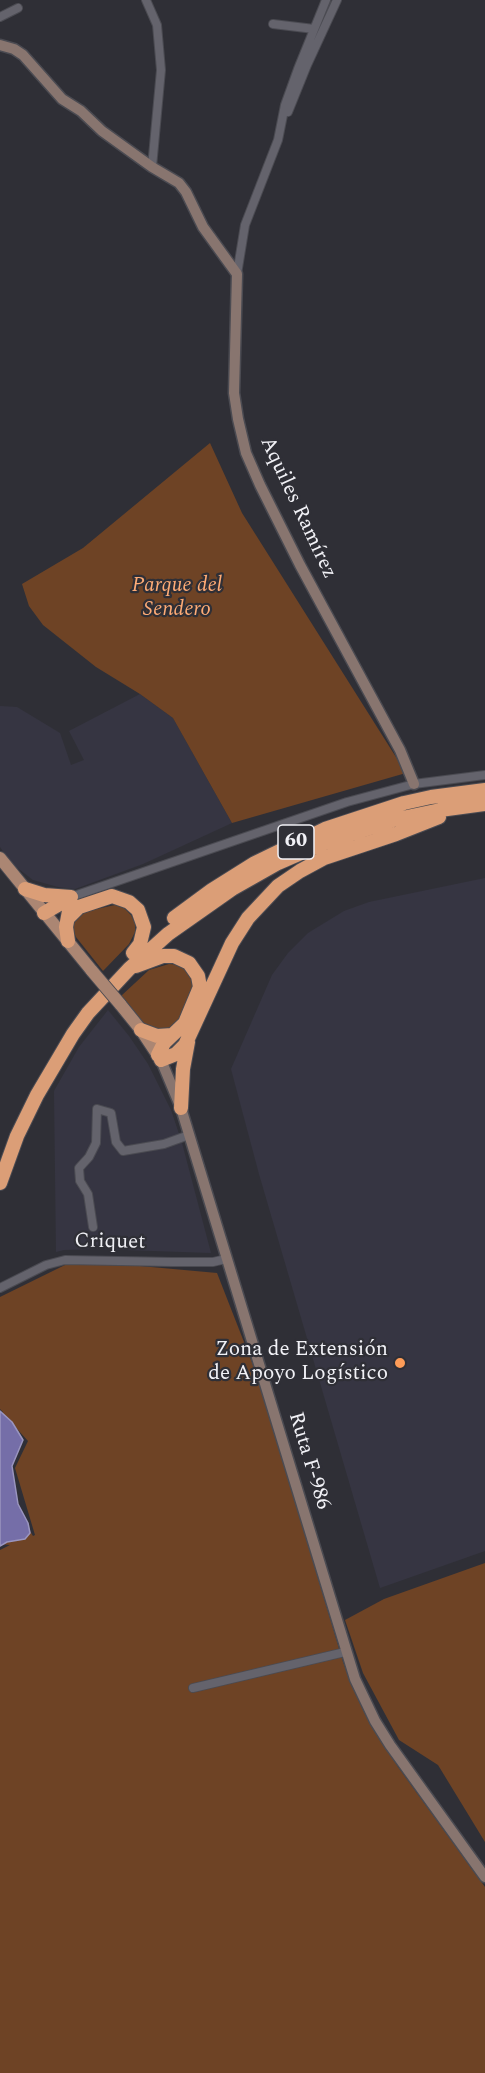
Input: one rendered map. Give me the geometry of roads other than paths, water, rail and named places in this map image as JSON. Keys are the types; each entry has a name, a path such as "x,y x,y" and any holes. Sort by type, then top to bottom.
{"highway":[{"name":"60","path":"0,1156 29,1092 48,1057 86,1004 133,953 171,920 212,890 300,840 404,803 485,790"},
{"name":"60","path":"0,1183 27,1115 59,1055 88,1013 129,969 196,913 278,863 324,843 370,827 417,815 485,804"},
{"path":"129,969 168,956 180,957 193,967 198,976 200,987 185,1023 164,1043 160,1058 171,1057 181,1050 190,1034 232,943 248,918 279,886 324,858 396,834 464,807"},
{"path":"25,889 71,905"},
{"path":"44,913 112,896 124,899 134,906 141,916 144,927 140,944 133,953"},
{"path":"68,941 66,932 71,905"},
{"path":"141,1030 157,1036 172,1035"},
{"path":"182,1108 183,1069 190,1034"}],"main road":[{"name":"Ruta F-986","path":"0,858 141,1030 160,1058"}],"street":[{"path":"146,0 158,25 161,70 152,167"},
{"path":"279,132 285,105 326,0"},
{"path":"237,274 244,225 279,132 337,0"},
{"path":"0,17 18,8"},
{"path":"273,24 314,29"},
{"path":"0,45 14,49 23,55 62,99 81,111 102,131 183,187 203,227 237,274"},
{"name":"Aquiles Ramírez","path":"237,274 234,393 246,453 300,565 400,750 414,784"},
{"path":"71,905 315,812 414,784 485,775"},
{"name":"Ruta F-986","path":"160,1058 182,1108 345,1652 363,1698 380,1729 485,1877"},
{"path":"93,1227 88,1194 80,1181 79,1168 89,1157 96,1143 97,1108 111,1113 116,1142 123,1151 164,1144 189,1135"},
{"name":"Criquet","path":"0,1288 46,1265 65,1260 213,1262 226,1259"},
{"path":"193,1688 345,1652"}],"place":[{"name":"Zona de Extensión de Apoyo Logístico","path":"400,1363"}],"park label":[{"name":"Parque del Sendero","path":"177,599"}]}
